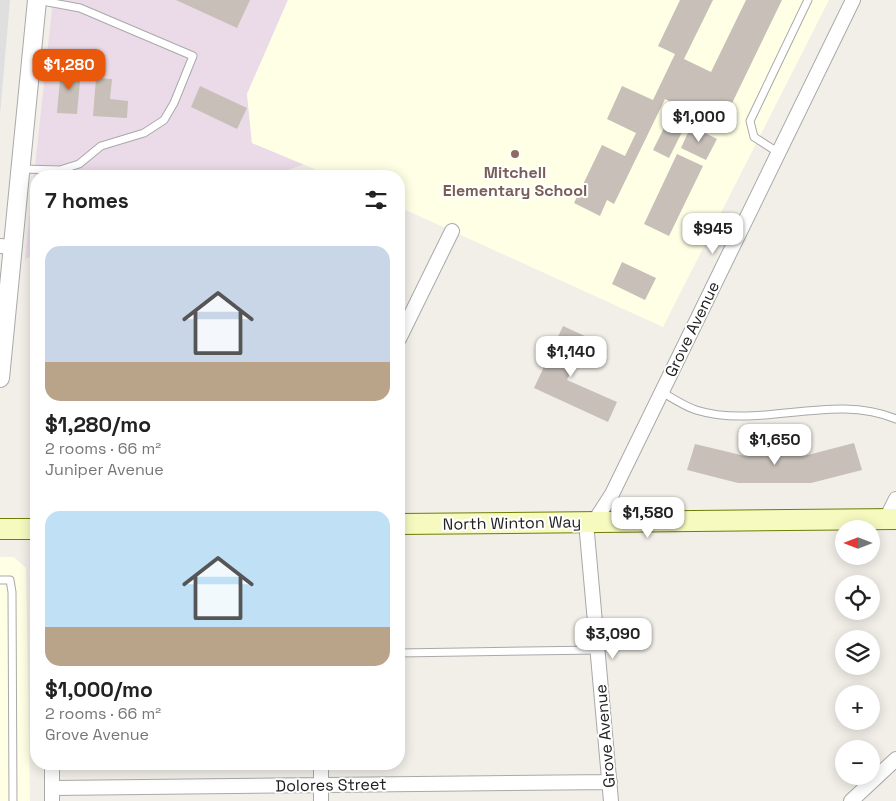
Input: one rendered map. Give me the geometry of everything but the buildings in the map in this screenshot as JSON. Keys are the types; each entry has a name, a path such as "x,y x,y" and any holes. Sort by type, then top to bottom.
{"main road":[{"name":"North Winton Way","path":"405,524 891,519"},
{"path":"0,529 30,529"}],"street":[{"path":"0,378 6,247 20,169 36,0"},
{"name":"Grove Avenue","path":"611,801 598,650 590,522 612,494 853,0"},
{"path":"405,327 452,231"},
{"path":"891,519 896,499"},
{"path":"850,801 896,759"},
{"path":"52,770 52,795"},
{"path":"321,770 321,801"},
{"name":"Dolores Street","path":"52,795 321,785 610,782"}],"lane":[{"path":"20,169 60,170 79,164 101,146 144,133 164,120 174,103 192,56 80,8 36,0"},
{"path":"779,152 754,137 750,121 808,0"},
{"path":"662,392 695,410 733,416 856,409 896,419"},
{"path":"0,580 10,580 12,592 13,801"},
{"path":"405,653 598,650"}],"shaded area":[{"path":"0,0 10,0 0,115"},
{"path":"53,0 288,0 247,94 252,143 305,164 288,170 35,170"},
{"name":"Mitchell Elementary School","path":"288,0 829,0 663,327 405,210 405,170 317,170 252,143 247,94"},
{"path":"30,213 30,257 25,259"},
{"path":"0,557 14,557 26,568 30,801 0,801"}],"place":[{"name":"Mitchell Elementary School","path":"515,154"}]}
